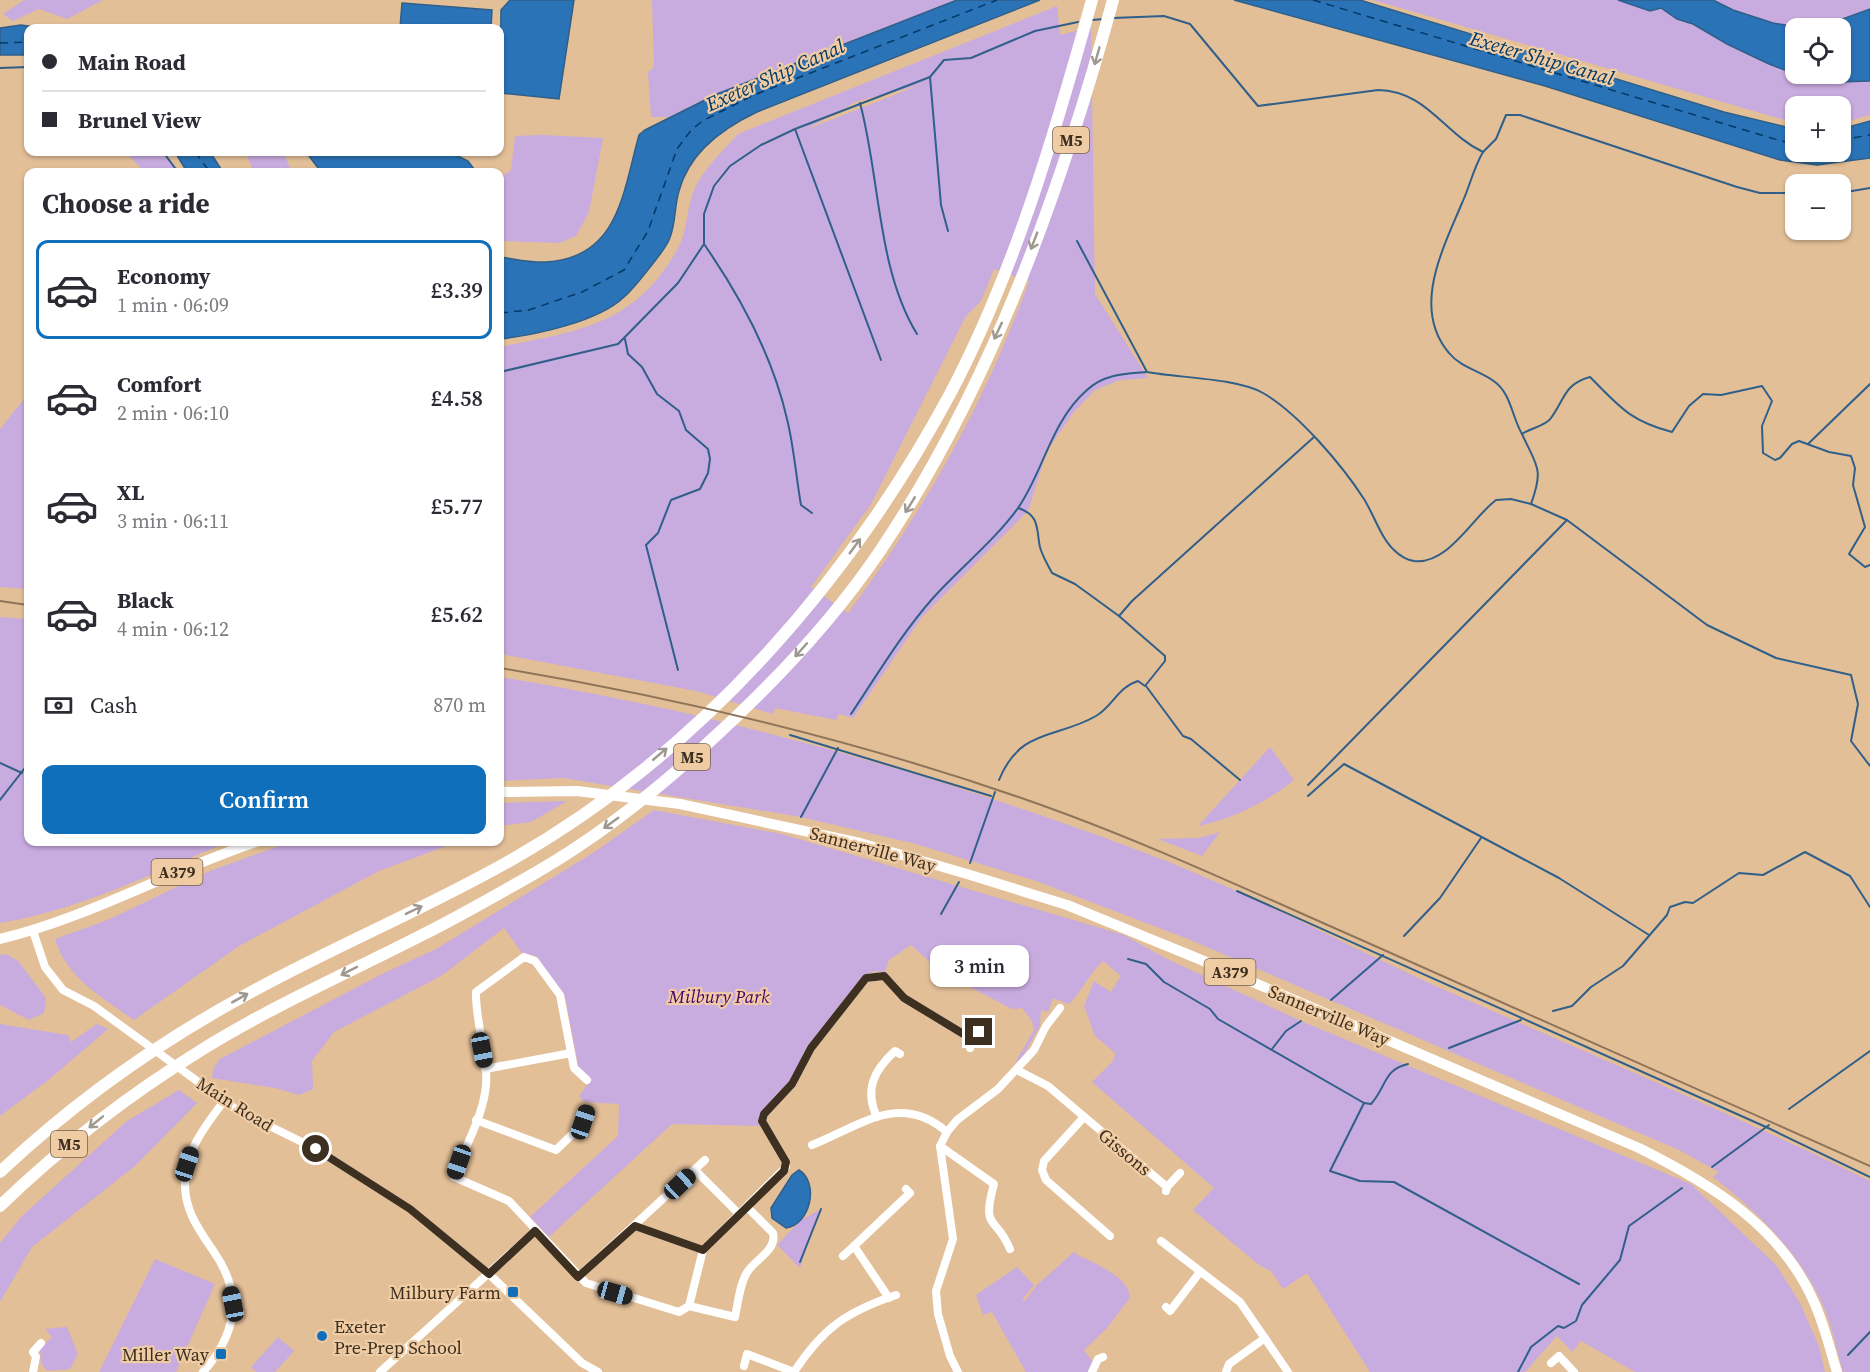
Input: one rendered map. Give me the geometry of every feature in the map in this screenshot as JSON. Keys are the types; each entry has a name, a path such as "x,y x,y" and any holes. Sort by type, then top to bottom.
{"highway":[{"name":"M5","path":"0,1172 64,1116 130,1067 190,1028 247,994 510,861 592,809 677,740 730,692 820,593 896,487 951,392 1004,272 1065,99 1092,0"},
{"name":"M5","path":"0,1206 75,1140 143,1087 206,1047 286,1003 433,930 583,843 685,764 746,707 840,605 913,500 966,402 1021,277 1084,103 1113,0"}],"main road":[{"name":"Sannerville Way","path":"504,792 577,791 680,804 850,841 1066,905 1166,945 1639,1148 1705,1183 1766,1232 1804,1282 1815,1303 1837,1372"},
{"name":"A379","path":"0,939 74,917 218,854 243,846"}],"street":[{"name":"Main Road","path":"33,931 45,967 63,990 94,1006 250,1118 316,1149 400,1203 446,1237 489,1274 582,1363 598,1372"},
{"path":"587,1080 576,1072 560,995 536,961 524,957 476,992 475,1013 485,1069 485,1092 454,1177 509,1201 578,1277 594,1287 674,1311 684,1311 689,1306 703,1250 738,1213 748,1208 786,1167 786,1162 762,1121 764,1114 792,1084 811,1048 866,978 872,976 889,978 904,998 970,1038"},
{"path":"958,1372 938,1314 936,1291 953,1239 940,1146 947,1132 1017,1070 1034,1050 1046,1026 1060,1008"},
{"path":"970,1038 979,1032"},
{"path":"970,1038 970,1048"},
{"path":"877,1117 870,1103 871,1083 895,1050"},
{"path":"485,1069 571,1053"},
{"name":"Gissons","path":"1017,1070 1048,1086 1166,1189 1180,1173"},
{"path":"202,1372 225,1341 231,1328 233,1304 228,1280 216,1254 195,1225 187,1202 185,1182 193,1146 224,1101"},
{"path":"476,1120 556,1150 581,1126 587,1110"},
{"path":"812,1145 894,1112 924,1115 947,1132"},
{"name":"Gissons","path":"1084,1117 1044,1161 1042,1170 1046,1180 1110,1236"},
{"path":"940,1146 994,1184 988,1211 990,1222 1010,1249"},
{"path":"578,1277 705,1160"},
{"path":"696,1170 738,1213"},
{"path":"843,1256 910,1193"},
{"path":"689,1306 735,1317 746,1272 772,1246 774,1239 773,1233 748,1208"},
{"path":"635,1226 703,1250"},
{"path":"380,1372 535,1231"},
{"path":"1161,1240 1240,1302 1288,1372"},
{"path":"744,1366 747,1354 794,1372 830,1326 892,1297 854,1246"},
{"path":"1170,1311 1200,1272"},
{"path":"1226,1372 1229,1364 1265,1338"},
{"path":"33,1352 41,1343"},
{"path":"24,1346 36,1357 33,1372"},
{"path":"1551,1363 1559,1356 1574,1372"},
{"path":"1092,1372 1098,1359 1103,1357"}],"green space":[{"path":"24,0 103,0 67,19 39,9 13,21 3,14"},
{"path":"652,0 957,0 766,74 669,117 651,117 648,72 654,67"},
{"path":"1373,0 1618,0 1650,11 1661,8 1677,19 1693,24 1727,44 1785,70 1785,84 1851,84 1851,82 1870,81 1870,115 1851,120 1851,96 1785,96 1785,120"},
{"path":"1713,0 1870,0 1870,9 1847,18 1785,18 1785,26 1739,12"},
{"path":"1057,6 1060,35 1091,27 1095,294 1148,378 1120,380 1095,390 1073,413 1047,451 1028,511 922,617 853,718 839,714 836,720 775,708 773,714 696,691 504,655 504,346 554,336 601,321 622,310 642,295 660,275 681,243 692,195 699,180 738,134","holes":["917,86 805,130 858,101","994,269 1029,281 993,369 951,454 902,535 848,613 811,587 871,504 966,316 981,301"]},
{"path":"515,136 603,138 589,212 576,236 559,243 504,241 504,175 511,170"},
{"path":"129,156 168,156 176,168 141,168"},
{"path":"247,156 285,156 290,168 252,168"},
{"path":"24,399 24,589 0,587 0,429"},
{"path":"0,617 24,619 24,846 219,846 87,900 0,923"},
{"path":"504,678 670,710 754,730 921,776 1085,831 1166,861 1237,891 1412,975 1712,1107 1870,1181 1870,1372 1843,1372 1825,1310 1792,1253 1763,1220 1713,1177 1719,1172 1679,1150 1188,939 1036,881 916,844 801,817 563,778 504,781"},
{"path":"1270,747 1294,780 1249,809 1198,826"},
{"path":"567,801 531,822 504,825 504,803"},
{"name":"Milbury Park","path":"654,810 782,834 1124,935 1167,959 1301,1021 1691,1184 1776,1265 1800,1303 1819,1346 1825,1372 1635,1372 1581,1341 1572,1352 1557,1336 1525,1372 1370,1372 1307,1273 1283,1289 1271,1271 1259,1265 1193,1210 1214,1188 1092,1082 1114,1060 1115,1053 1095,1036 1084,1006 1094,981 1111,992 1121,976 1103,961 1069,1004 1053,998 1048,1012 1041,1010 1040,1026 1019,1063 1016,1061 1034,1030 1032,1021 1022,1008 1012,1009 941,972 911,945 889,960 885,972 874,971 864,976 761,1126 672,1124 549,1237 530,1217 618,1136 619,1104 585,1102 579,1096 590,1081 579,1070 565,996 536,956 522,953 504,928 441,976 334,1032 312,1061 313,1089 299,1095 275,1088 212,1078 213,1069 220,1059 384,973 436,949 596,851"},
{"path":"1220,832 1202,856 1158,839 1199,838"},
{"path":"279,846 446,846 379,871 239,946 134,1020 87,986 68,965 55,939 110,919 210,871"},
{"path":"6,954 18,961 46,998 44,1013 29,1020 0,1005 0,955"},
{"path":"0,1024 68,1035 71,1042 97,1024 108,1029 47,1081 0,1116"},
{"path":"179,1090 197,1103 135,1166 32,1247 0,1302 0,1243 23,1215 127,1121"},
{"path":"819,1210 800,1268 777,1245 801,1220"},
{"path":"1075,1251 1076,1254 1117,1277 1124,1283 1130,1298 1106,1329 1084,1350 1093,1362 1088,1372 1026,1372 992,1312 983,1315 976,1295 1017,1267 1034,1285 1022,1300 1025,1301 1037,1285"},
{"path":"155,1259 215,1284 176,1372 99,1372"},
{"path":"67,1327 78,1354 70,1369 47,1371 41,1363 40,1349 52,1337 45,1329"},
{"path":"278,1337 294,1351 275,1372 256,1372 251,1367"}],"water":[{"path":"510,0 574,0 559,99 504,93 504,24 501,24 501,10"},
{"name":"Exeter Ship Canal","path":"957,0 1040,0 744,118 709,143 691,165 679,191 673,228 667,243 624,297 599,314 583,320 548,331 504,338 504,258 546,262 570,258 589,248 603,235 614,218 622,199 639,135 717,94"},
{"name":"Exeter Ship Canal","path":"1234,0 1360,0 1724,112 1785,127 1785,161 1545,86"},
{"path":"1618,0 1713,0 1733,10 1785,25 1785,70 1727,44 1693,24 1677,19 1661,8 1650,11"},
{"path":"402,3 492,10 491,24 400,24"},
{"path":"1870,9 1870,81 1851,82 1851,18 1845,18"},
{"path":"24,25 24,55 0,55 0,28"},
{"name":"Exeter Ship Canal","path":"1870,121 1870,158 1851,161 1851,126"},
{"path":"177,156 213,156 220,168 185,168"},
{"path":"309,156 458,156 468,161 473,168 318,168"},
{"name":"Exeter Ship Canal","path":"1795,162 1840,162 1817,165"},
{"path":"799,1170 809,1184 809,1203 801,1220 786,1228 772,1218 771,1208 792,1175"}],"waterway":[{"path":"1113,18 1164,16 1190,24 1258,106 1378,90 1395,92 1422,105 1469,144 1483,152 1496,139 1506,115 1520,115 1737,187 1760,193 1785,193"},
{"path":"1092,20 1104,19"},
{"path":"504,371 618,344 678,283 704,244 704,214 714,186 730,166 761,145 795,129 930,77 944,60 971,58 1035,31 1078,22"},
{"path":"0,68 24,67"},
{"path":"930,77 941,205 948,231"},
{"path":"860,103 894,281 917,334"},
{"path":"795,129 881,360"},
{"path":"1483,152 1434,278 1431,298 1432,317 1438,336 1449,353 1465,366 1495,382 1505,393 1522,434"},
{"path":"166,156 175,168"},
{"path":"1851,191 1870,188"},
{"path":"1077,241 1147,372 1238,384 1263,393 1276,402 1305,426 1332,456 1364,499 1385,539 1403,557 1414,561 1438,556 1459,539 1496,500 1511,499 1531,504"},
{"path":"704,244 742,306 764,350 787,419 801,505 812,513"},
{"path":"625,339 628,354 642,367 657,394 679,411 686,430 708,449 710,459 708,473 700,489 671,500 658,533 646,545 678,670"},
{"path":"851,714 890,654 922,611 1018,508 1056,432 1075,403 1087,390 1100,381 1130,373 1147,372"},
{"path":"1308,785 1567,520 1531,504 1538,475 1535,461 1522,434 1549,421 1566,393 1581,380 1590,377 1626,412 1646,423 1672,432 1689,406 1703,394 1721,395 1762,386 1772,401 1762,426 1763,453 1775,460 1780,458 1792,444 1799,441 1829,452 1851,456 1855,468 1853,485 1865,527 1849,554 1865,567 1870,565"},
{"path":"1808,444 1870,384"},
{"path":"999,780 1017,751 1028,743 1096,716 1131,684 1138,681 1145,686 1165,661 1165,656 1119,616 1132,601 1314,437"},
{"path":"1018,508 1029,513 1035,521 1041,550 1052,573 1075,584 1119,616"},
{"path":"1567,520 1707,625 1776,658 1851,675 1858,704 1851,741 1870,766"},
{"path":"1146,686 1183,736 1191,739 1240,780"},
{"path":"790,735 991,796"},
{"path":"801,817 838,748"},
{"path":"0,763 22,773"},
{"path":"1308,796 1344,764 1559,878 1649,935"},
{"path":"0,800 24,769"},
{"path":"970,863 995,792"},
{"path":"1404,936 1440,898 1481,838"},
{"path":"1553,1011 1572,1006 1591,987 1623,966 1667,915 1670,907 1685,902 1693,903 1739,873 1763,875 1805,852 1850,876 1870,907"},
{"path":"941,914 959,882"},
{"path":"1237,891 1766,1127 1870,1177"},
{"path":"1331,1000 1383,955"},
{"path":"1128,959 1146,964 1164,982 1210,1009 1218,1019 1364,1103 1371,1104 1394,1070 1408,1064"},
{"path":"1449,1048 1521,1020"},
{"path":"1272,1049 1286,1031 1301,1021"},
{"path":"1789,1109 1870,1051"},
{"path":"1364,1103 1330,1171 1360,1181 1394,1182 1579,1284"},
{"path":"1712,1167 1769,1125"},
{"path":"1518,1372 1531,1347 1558,1326 1564,1328 1576,1321 1582,1305 1620,1260 1629,1226 1682,1188"},
{"path":"800,1262 821,1209"},
{"path":"1848,1355 1870,1332"}],"ferry route":[{"path":"504,313 529,310 582,292 624,270 648,231 677,149 692,129 704,120 754,95 997,0"},
{"path":"1313,0 1785,142"},
{"path":"0,43 24,42"},
{"path":"1851,138 1870,135"},
{"path":"198,156 207,168"}],"railway":[{"path":"0,601 24,604"},
{"path":"504,669 633,693 766,723 898,758 1027,800 1240,886 1870,1166"}],"place":[{"name":"Milbury Farm","path":"513,1292"},
{"name":"Exeter Pre-Prep School","path":"322,1336"},
{"name":"Miller Way","path":"221,1354"}],"route":[{"path":"316,1149 410,1209 489,1274 535,1231 578,1277 635,1226 638,1229 703,1250 738,1213 748,1208 784,1171 786,1162 762,1121 764,1114 792,1084 811,1048 866,978 877,975 889,978 904,998 970,1038 979,1032"}]}
